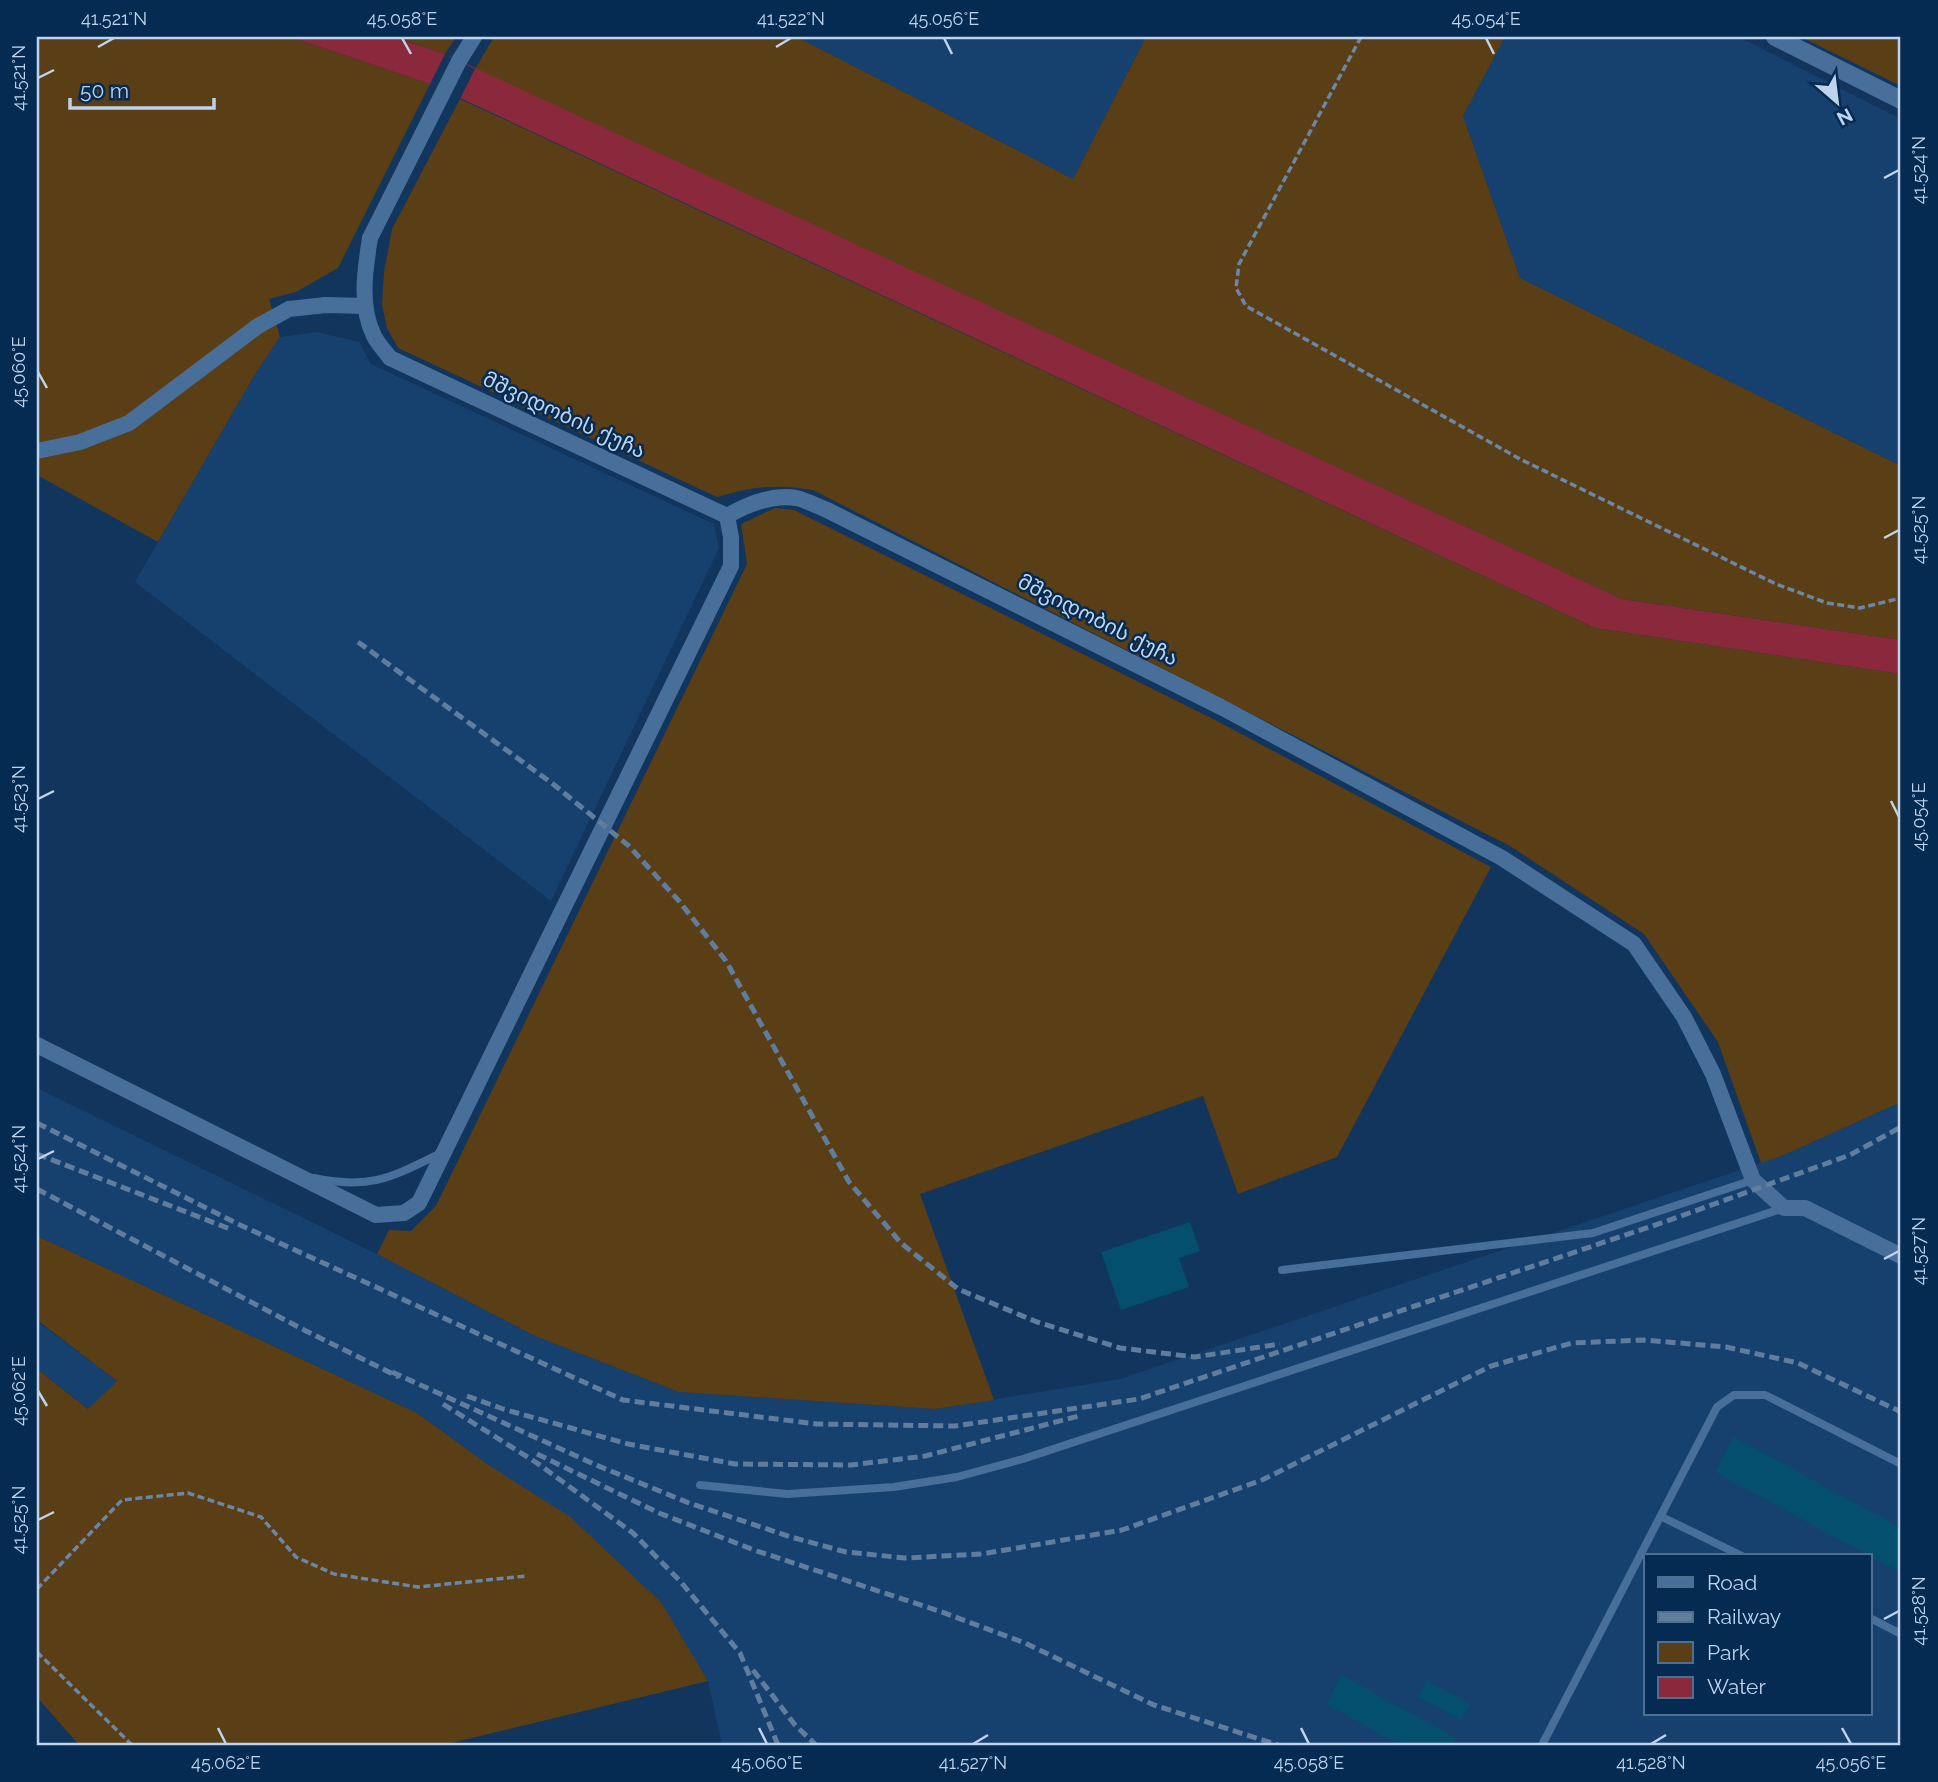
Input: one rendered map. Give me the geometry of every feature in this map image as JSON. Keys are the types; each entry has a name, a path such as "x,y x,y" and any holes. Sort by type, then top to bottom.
{"main road":[{"path":"1775,37 1901,100"}],"street":[{"name":"მშვიდობის ქუჩა","path":"474,37 459,61 370,238 365,267 365,306 374,337 390,358 727,516 746,505 777,499 796,498 827,510 1221,707 1502,858 1634,944 1684,1017 1713,1074 1753,1180 1784,1208"},
{"path":"37,451 80,442 129,423 258,326 289,309 326,305 365,306"},
{"path":"37,1045 376,1215 404,1213 419,1203 731,566 731,537 727,516"},
{"path":"1784,1208 1805,1208 1901,1256"}],"lane":[{"path":"296,1175 326,1181 368,1184 395,1176 444,1152"},
{"path":"1282,1270 1593,1234 1753,1180"},
{"path":"701,1485 787,1494 894,1487 957,1477 1037,1455 1784,1208"},
{"path":"1542,1745 1717,1407 1734,1395 1765,1395 1901,1464"},
{"path":"1662,1517 1738,1554"},
{"path":"1871,1619 1901,1634"}],"path":[{"path":"1361,37 1239,264 1237,288 1247,306 1520,459 1776,584 1827,603 1860,608 1901,596 1901,579"},
{"path":"37,1589 122,1500 188,1493 261,1517 296,1557 334,1574 418,1587 526,1576"},
{"path":"37,1652 132,1745"}],"shaded area":[{"path":"797,37 1146,37 1073,179"},
{"path":"1505,37 1739,37 1901,119 1901,466 1520,278 1463,116"},
{"path":"317,332 359,342 371,364 714,524 719,548 551,901 135,582 254,376 280,337"},
{"path":"37,1088 377,1254 535,1336 679,1392 935,1409 1120,1379 1784,1155 1901,1102 1901,1745 722,1745 708,1681 490,1466 417,1413 37,1236"},
{"path":"37,1321 117,1381 89,1409 37,1369"}],"green space":[{"path":"37,37 290,37 430,84 338,268 296,292 269,299 280,337 254,376 158,542 37,475"},
{"path":"393,37 456,37 445,54"},
{"path":"494,37 797,37 1073,179 1146,37 1505,37 1463,116 1520,278 1901,466 1901,640 1622,599 475,69"},
{"path":"1801,37 1901,37 1901,86"},
{"path":"460,99 1595,628 1901,674 1901,1102 1761,1163 1718,1042 1644,934 1510,846 813,490 765,487 717,497 398,348 387,328 382,305 384,272 392,229"},
{"path":"775,508 794,510 1219,722 1491,867 1337,1157 1238,1194 1203,1096 920,1194 994,1400 935,1409 679,1392 535,1336 377,1254 389,1230 411,1231 436,1206 747,564 741,524"},
{"path":"37,1236 417,1413 490,1466 569,1516 661,1602 708,1681 443,1745 79,1745 37,1697 37,1369 88,1409 117,1381 37,1320"}],"water":[{"path":"290,37 393,37 445,54 1622,599 1901,640 1901,674 1595,628 430,84"}],"pier":[{"path":"445,54 475,69 460,99 430,84"}],"building":[{"path":"1190,1222 1200,1251 1179,1258 1189,1287 1121,1310 1101,1252"},
{"path":"1734,1437 1901,1528 1901,1573 1871,1557 1871,1554 1866,1554 1715,1472"},
{"path":"1342,1675 1456,1738 1452,1745 1400,1745 1326,1704"},
{"path":"1427,1681 1470,1704 1461,1720 1418,1697"}],"railway":[{"path":"358,642 553,784 629,846 679,901 726,961 849,1182 901,1243 958,1289 1037,1322 1120,1348 1195,1357 1280,1344"},
{"path":"37,1123 238,1224 623,1400 817,1424 955,1426 1139,1399 1667,1221 1850,1155 1901,1127"},
{"path":"37,1154 230,1229"},
{"path":"37,1189 399,1377"},
{"path":"392,1372 596,1465 689,1503 846,1552 905,1558 982,1554 1122,1530 1262,1480 1491,1366 1572,1343 1644,1340 1726,1347 1798,1363 1901,1412"},
{"path":"467,1396 503,1409 628,1444 735,1464 851,1465 925,1456 1079,1416"},
{"path":"443,1404 537,1463 633,1533 680,1581 740,1653 778,1745"},
{"path":"537,1454 659,1513 754,1550 939,1611 1025,1643 1154,1705 1278,1745"},
{"path":"753,1670 795,1725 816,1745"}]}
